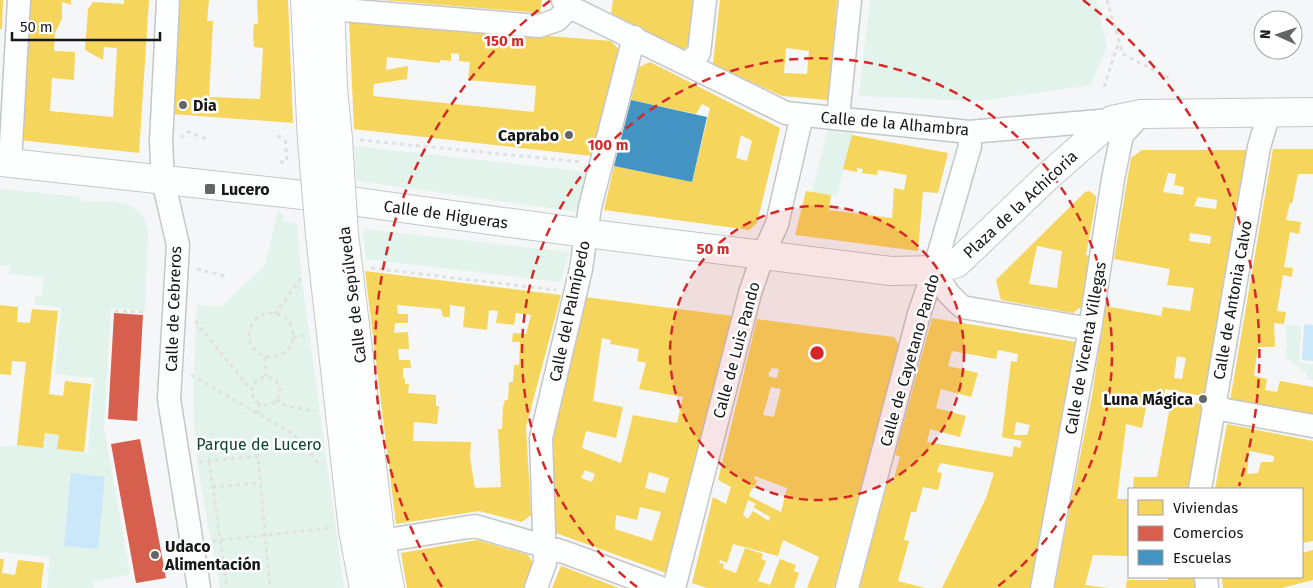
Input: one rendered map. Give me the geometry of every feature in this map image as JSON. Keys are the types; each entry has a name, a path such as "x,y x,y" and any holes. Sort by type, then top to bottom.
{"main road":[{"name":"Calle de Sepúlveda","path":"305,0 334,139"},
{"name":"Calle de Sepúlveda","path":"330,4 334,139 332,235 353,530 364,588"},
{"name":"Calle de la Alhambra","path":"1112,120 1141,114 1313,112"},
{"name":"Plaza de la Achicoria","path":"891,271 934,270 957,263 1047,177 1112,120"},
{"name":"Calle de Higueras","path":"5,162 321,197 585,233 891,271"},
{"name":"Calle de Sepúlveda","path":"332,235 390,588"}],"street":[{"path":"5,162 19,0"},
{"name":"Calle de Cebreros","path":"168,0 161,142 163,180 178,245 169,399 199,588"},
{"path":"688,64 699,53 705,0"},
{"path":"838,117 850,0"},
{"path":"330,4 538,26 556,20 567,4"},
{"name":"Calle de la Alhambra","path":"567,4 786,113 969,132 1112,120"},
{"name":"Calle del Palmípedo","path":"536,588 546,563 544,546 546,523 541,438 580,269 590,207 634,37"},
{"name":"Calle de Antonia Calvo","path":"1200,488 1259,147 1269,113"},
{"name":"Calle de Luis Pando","path":"674,588 750,293 763,255 778,224 802,114"},
{"name":"Calle de Vicenta Villegas","path":"1042,588 1090,329 1113,179 1122,135 1141,114"},
{"name":"Calle de Cayetano Pando","path":"847,588 919,314 934,270 970,146 969,132"},
{"path":"934,270 948,294 962,307 1090,329"},
{"path":"1213,405 1225,410 1313,426"},
{"path":"381,541 475,526 544,546 661,588"}],"path":[{"path":"1107,0 1118,44 1126,58 1171,78"},
{"path":"1104,86 1118,44"},
{"path":"188,132 207,140"},
{"path":"277,137 284,136 287,161 280,162"},
{"path":"334,139 583,162"},
{"path":"362,267 564,291"},
{"path":"196,269 225,276"},
{"path":"275,314 305,272"},
{"path":"115,311 143,312"},
{"path":"275,314 288,321 293,337 285,352 279,356 265,357 253,348 250,341 251,326 262,316 275,314"},
{"path":"193,319 248,386 252,388"},
{"path":"293,337 312,335"},
{"path":"265,357 266,376"},
{"path":"191,376 294,434 324,469"},
{"path":"266,376 278,383 280,392 276,400 268,405 260,403 254,397 252,388 257,380 266,376"},
{"path":"276,400 286,406 322,411"},
{"path":"258,414 260,403"},
{"path":"194,462 258,456 270,588"},
{"path":"209,461 228,588"},
{"path":"212,487 260,483"},
{"path":"207,542 334,528"}],"green space":[{"path":"870,0 1096,0 1107,46 1091,85 979,101 859,96"},
{"path":"828,128 853,133 837,196 812,192"},
{"path":"354,146 587,172 578,212 357,181"},
{"path":"0,189 80,197 82,201 113,202 130,205 143,218 148,230 145,310 111,308 104,427 130,574 93,582 94,588 47,588 50,557 0,552 0,447 17,445 43,448 45,433 59,435 57,449 88,453 94,378 55,374 61,307 34,305 35,295 42,296 43,277 9,274 10,266 0,265"},
{"name":"Parque de Lucero","path":"278,211 283,215 282,221 297,224 301,274 344,588 220,588 204,501 198,466 194,413 197,305 221,307 265,265"},
{"path":"363,229 569,252 561,282 366,259"},
{"path":"1286,325 1301,326 1299,363 1313,364 1313,380 1306,379 1307,373 1285,357 1287,348"}],"water":[{"path":"1304,324 1313,325 1313,361 1302,360"},
{"path":"71,473 105,477 98,549 64,546"}],"building: Viviendas":[{"path":"0,0 3,0 2,29 0,29"},
{"path":"27,0 71,0 71,5 62,2 62,19 55,33 54,51 75,52 74,80 52,78 50,111 113,117 117,48 104,47 103,60 85,50 88,9 93,2 124,4 124,0 149,0 139,153 19,140"},
{"path":"179,0 209,0 207,21 213,21 209,97 260,99 263,48 254,47 253,33 254,24 258,24 257,0 288,0 293,123 172,114"},
{"path":"382,0 542,0 540,13"},
{"path":"613,0 696,0 692,41 683,50 611,13"},
{"path":"720,0 837,0 828,100 782,96 713,64","holes":["786,48 809,51 807,74 784,73"]},
{"path":"349,20 611,41 619,50 592,156 354,129","holes":["451,53 459,54 459,61 470,62 468,80 536,86 534,112 373,96 374,84 407,79 408,66 386,70 387,57 440,63 440,60 451,61"]},
{"path":"650,62 780,128 757,223 749,230 604,210 614,166 692,182 710,108 702,104 696,114 631,100 639,67","holes":["741,135 752,141 747,161 736,158"]},
{"path":"852,135 948,153 938,193 923,192 918,251 795,235 806,191 831,195 829,210 892,218 894,188 904,190 907,175 878,170 877,175 862,173 863,169 857,168 857,172 843,169"},
{"path":"1273,149 1313,149 1313,174 1298,174 1292,204 1290,203 1286,220 1301,222 1299,234 1290,232 1284,267 1293,268 1292,277 1283,275 1277,311 1286,312 1284,324 1274,323 1275,347 1258,347 1254,376 1267,379 1265,390 1277,392 1280,381 1313,387 1313,417 1230,401"},
{"path":"1142,150 1249,150 1207,397 1165,389 1164,400 1148,398 1142,428 1126,424 1117,499 1128,499 1128,556 1093,555 1085,585 1108,588 1054,588 1092,396 1105,306 1161,316 1163,307 1190,311 1194,288 1167,285 1170,269 1114,259 1131,158","holes":["1168,173 1176,174 1174,185 1184,187 1183,195 1163,192","1198,197 1217,200 1216,209 1194,206","1190,233 1211,236 1210,244 1189,241","1177,356 1186,358 1182,379 1174,378"]},
{"path":"1089,191 1096,196 1096,200 1086,255 1091,256 1082,306 1073,313 1001,300 996,280 1085,192","holes":["1037,246 1062,251 1057,288 1029,284"]},
{"path":"365,271 561,295 526,427 531,515 522,522 479,511 396,524","holes":["397,305 441,309 443,317 450,317 450,305 465,307 463,327 487,330 489,310 498,311 496,323 514,325 516,313 531,315 526,334 513,333 512,342 520,342 519,365 514,365 513,382 509,382 508,400 505,400 503,407 502,429 498,429 501,487 475,488 470,458 471,442 413,441 414,422 437,424 439,406 436,406 436,395 408,393 409,384 405,384 403,368 411,368 410,360 399,360 398,349 409,349 408,332 394,333 395,323 408,323 408,314 398,314"]},
{"path":"585,297 733,316 669,574 556,533 552,437","holes":["602,338 611,340 610,344 639,349 637,361 646,363 639,389 683,397 677,423 633,415 621,463 582,448 586,431 616,438 623,407 593,401","585,470 595,474 592,482 581,478","649,472 669,478 665,493 645,488","640,507 661,512 652,541 615,529 616,515 637,520"]},
{"path":"0,305 18,307 17,322 30,323 32,309 58,311 49,394 63,396 65,381 91,384 84,452 57,449 59,435 45,433 43,448 17,445 26,362 12,361 11,375 0,374"},
{"path":"932,318 1076,342 1031,588 942,588 986,498 994,473 940,463 937,472 942,473 938,490 923,487 916,512 911,512 904,540 909,541 898,581 925,588 859,588 888,481 893,482 900,456 895,455","holes":["998,350 1018,354 1017,362 1011,361 1002,437 1022,441 1020,448 1014,446 1012,457 927,442 930,429 960,437 966,416 936,408 941,389 971,397 978,373 948,366 952,351 996,359","1016,422 1030,425 1027,435 1014,435"]},
{"path":"757,319 894,337 899,345 834,588 807,588 819,557 783,540 778,556 733,544 727,563 720,560 719,563 724,564 723,568 736,573 745,548 763,554 761,559 766,561 758,581 770,585 780,559 796,565 794,571 799,573 794,588 707,588 692,583 713,497 726,504 731,487 718,480","holes":["772,368 779,369 777,378 770,377 768,374","771,387 781,389 774,417 763,415","755,476 787,488 781,512 749,496 757,480 754,479","748,500 756,504 753,507 770,517 769,521 753,511 748,519 743,515"]},
{"path":"1171,401 1205,404 1191,488 1133,488 1134,477 1157,477"},
{"path":"1227,424 1313,441 1313,541 1303,543 1303,488 1215,488","holes":["1249,451 1274,456 1273,462 1261,462 1258,473 1247,474"]},
{"path":"477,540 528,555 535,566 526,588 407,588 401,553"},
{"path":"1313,550 1313,580 1282,588 1223,588 1222,578 1303,578 1303,553"},
{"path":"0,559 4,559 2,573 15,575 18,560 44,563 41,588 0,588"},
{"path":"561,566 619,588 552,588"},
{"path":"1168,578 1198,578 1199,588 1126,588 1127,580 1168,580"}],"building: Comercios":[{"path":"114,313 143,315 137,421 108,419"},
{"path":"140,439 166,578 136,583 111,444"}],"building: Escuelas":[{"path":"631,100 707,117 692,182 614,166"}],"place":[{"name":"Dia","path":"183,105"},
{"name":"Caprabo","path":"569,135"},
{"name":"Lucero","path":"210,189"},
{"name":"Luna Mágica","path":"1203,399"},
{"name":"Udaco Alimentación","path":"155,555"}]}
